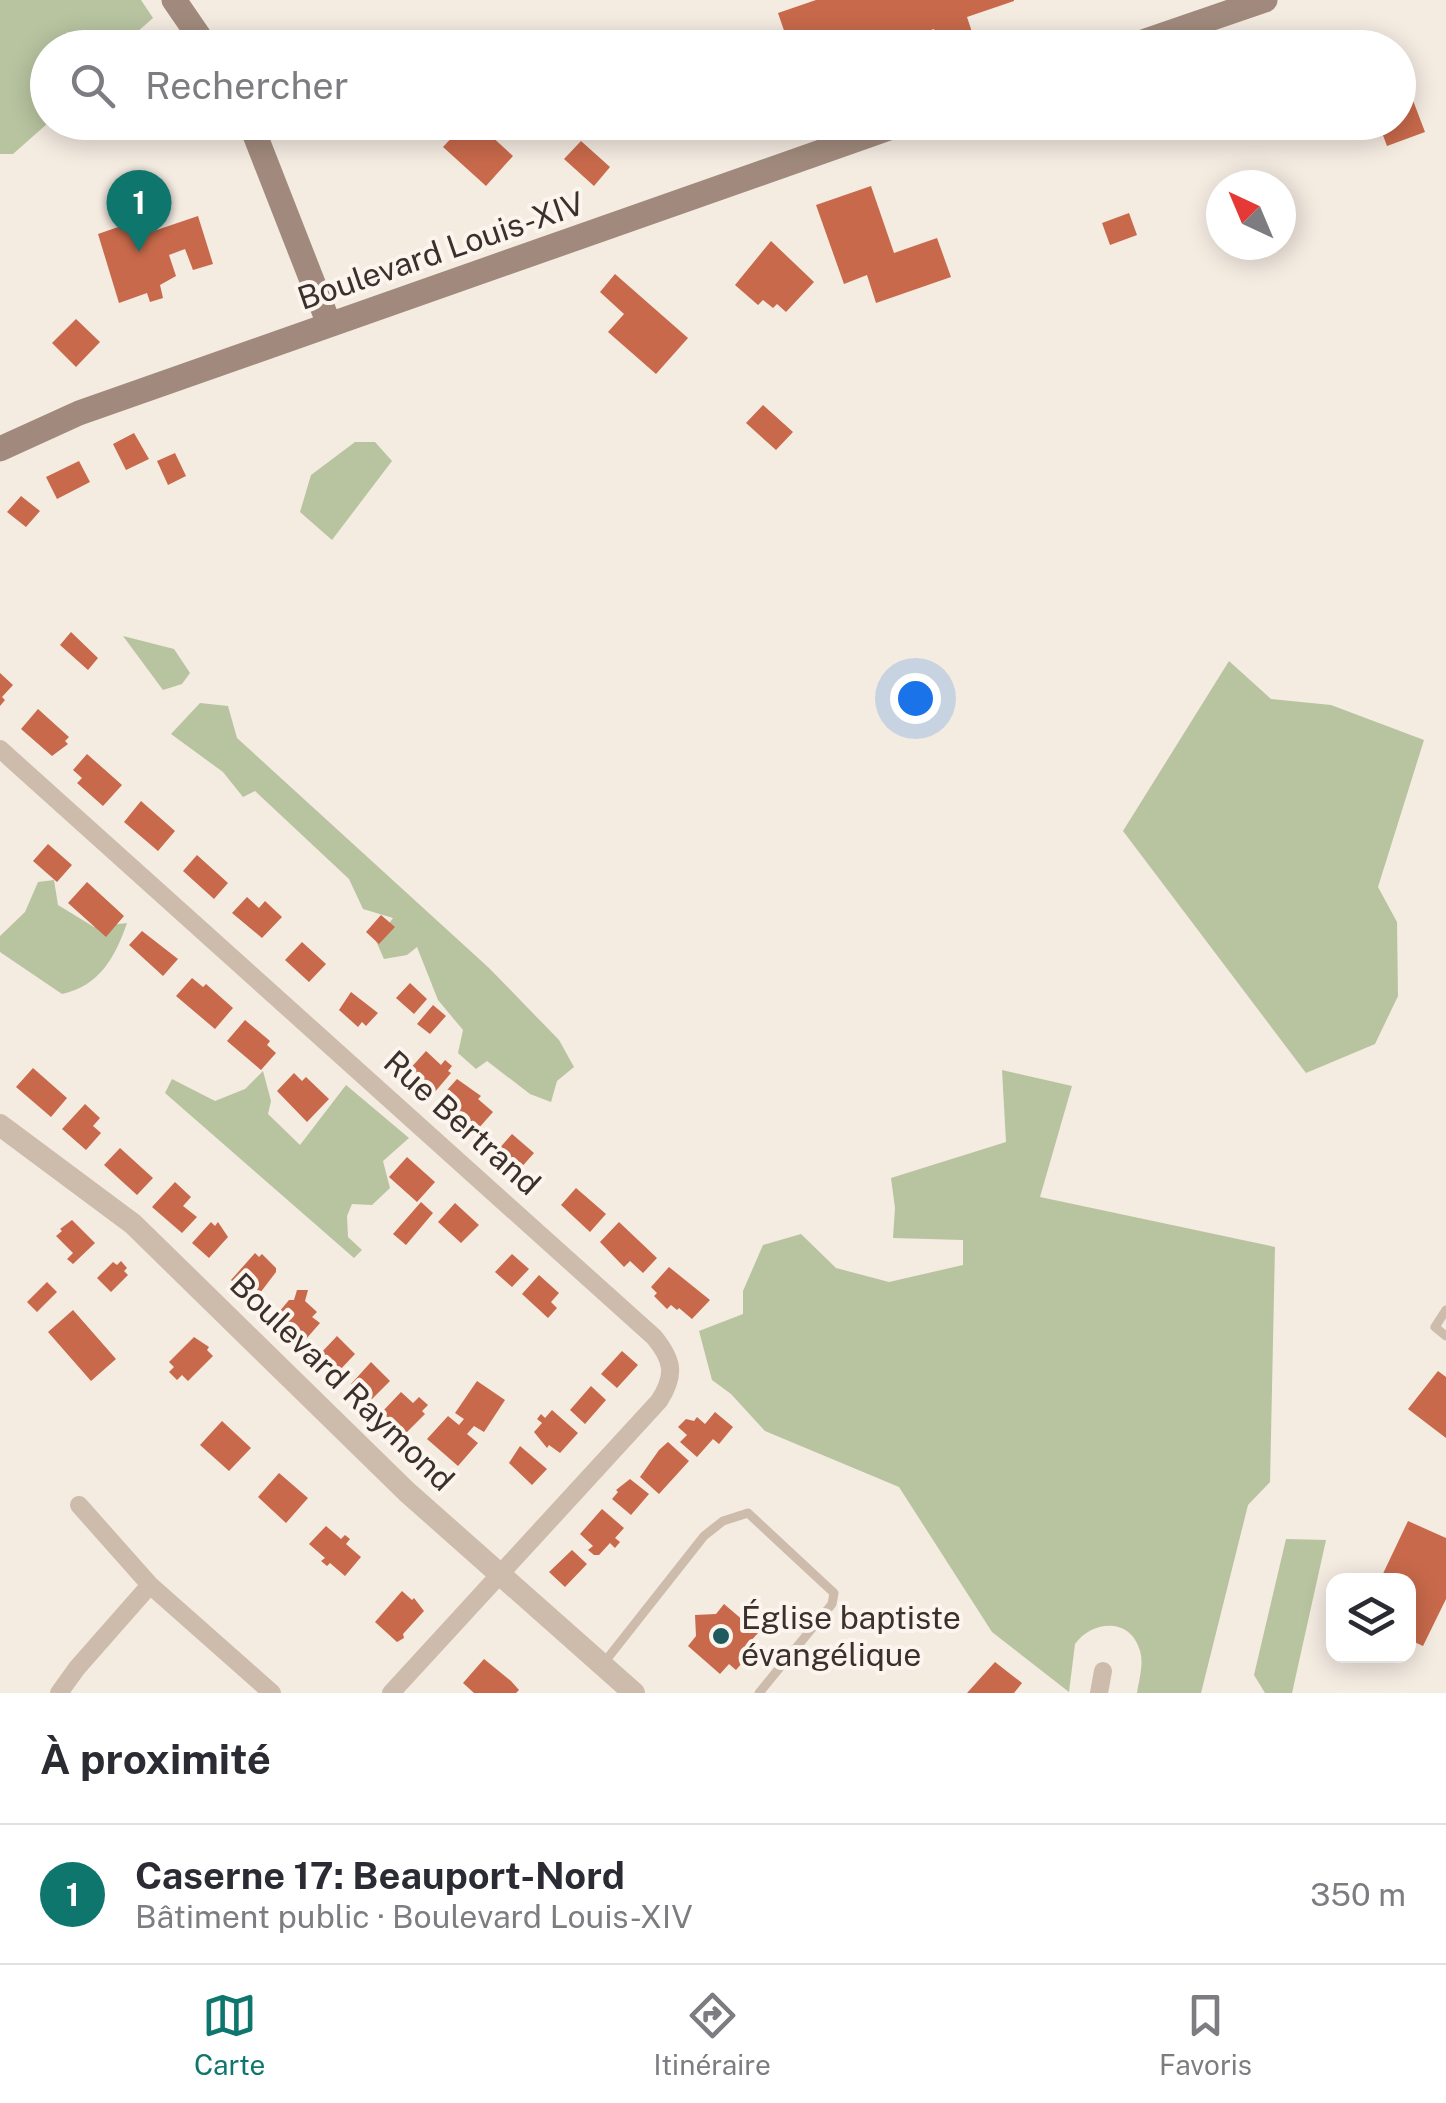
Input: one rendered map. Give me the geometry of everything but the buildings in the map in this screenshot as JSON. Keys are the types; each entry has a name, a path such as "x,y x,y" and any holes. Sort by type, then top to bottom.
{"main road":[{"path":"174,0 194,30"},
{"path":"1178,30 1265,0"},
{"path":"257,140 329,324"},
{"name":"Boulevard Louis-XIV","path":"0,449 79,413 855,140"}],"street":[{"name":"Rue Bertrand","path":"0,749 666,1351 672,1366 671,1383 660,1400 391,1693"},
{"name":"Boulevard Raymond","path":"0,1125 133,1224 408,1492 634,1693"},
{"path":"79,1505 150,1584 272,1693"},
{"path":"59,1693 150,1584"},
{"path":"1099,1693 1103,1671"}],"lane":[{"path":"1446,1310 1435,1326 1446,1336"},
{"path":"603,1665 704,1536 723,1521 748,1514 834,1592 832,1604 759,1693"}],"green space":[{"path":"0,0 141,0 153,18 139,30 30,30 30,139 13,154 0,154"},
{"path":"355,442 375,442 392,461 332,540 300,512 311,475"},
{"path":"123,636 174,649 190,673 182,684 163,690"},
{"path":"1229,661 1271,699 1331,705 1424,740 1378,887 1397,922 1398,996 1375,1044 1306,1073 1123,831"},
{"path":"200,703 228,706 237,738 489,968 559,1040 574,1067 557,1081 551,1102 530,1094 487,1061 476,1069 458,1053 463,1030 438,1000 417,947 407,955 384,959 376,941 393,918 363,909 349,879 255,791 243,797 223,772 171,734"},
{"path":"54,880 58,905 94,927 127,923 104,969 86,984 62,994 0,952 0,936 25,912 38,882"},
{"path":"1002,1070 1072,1086 1040,1197 1275,1247 1270,1482 1248,1505 1201,1693 1137,1693 1140,1651 1128,1632 1110,1626 1091,1630 1075,1644 1069,1692 992,1632 899,1487 765,1431 731,1394 712,1380 699,1331 743,1314 743,1291 763,1245 801,1234 836,1268 889,1282 963,1265 963,1240 893,1238 891,1178 1006,1142"},
{"path":"263,1071 271,1101 268,1114 300,1145 346,1085 409,1138 383,1161 390,1188 372,1205 352,1204 347,1216 348,1237 362,1250 354,1258 165,1093 172,1079 215,1101 245,1089"},
{"path":"1286,1539 1326,1540 1292,1693 1265,1693 1254,1675"}],"place":[{"name":"Caserne 17: Beauport-Nord","path":"139,252"},
{"name":"Église baptiste évangélique","path":"721,1636"}]}
